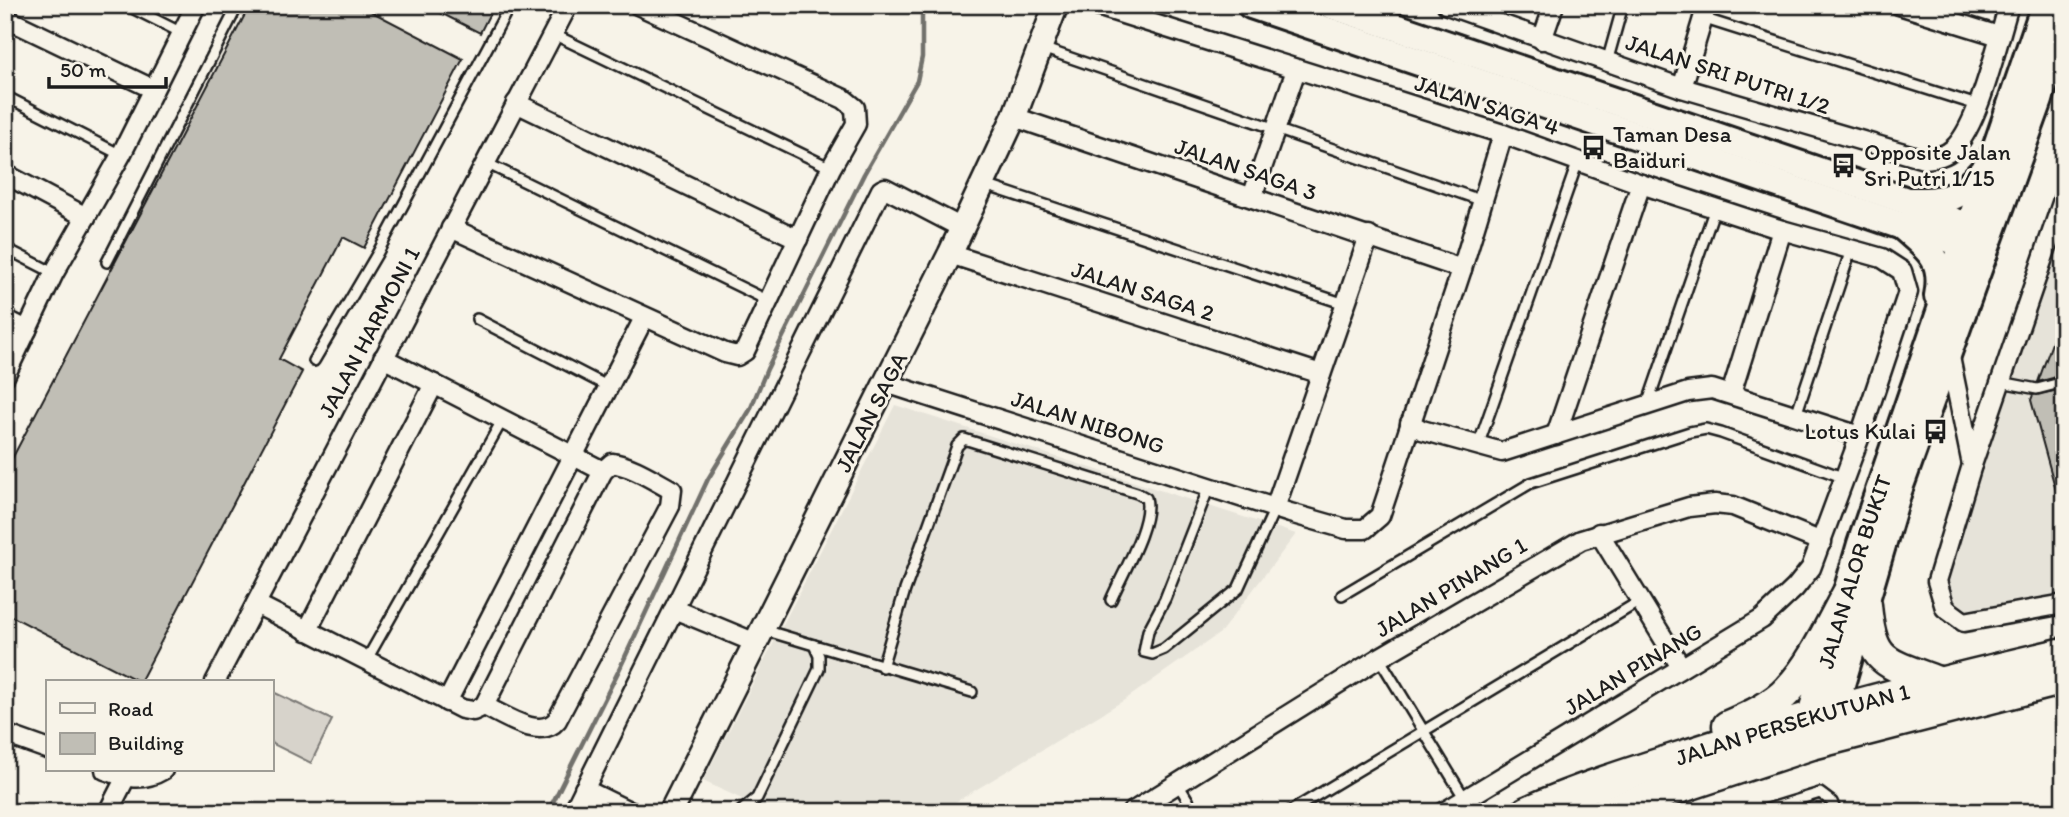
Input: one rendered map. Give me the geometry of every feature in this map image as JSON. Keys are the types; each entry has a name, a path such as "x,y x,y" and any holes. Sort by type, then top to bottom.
{"highway":[{"path":"1858,598 1876,653 1895,666 1935,681"},
{"path":"1573,792 1741,720 1788,691 1858,598"},
{"name":"JALAN PERSEKUTUAN 1","path":"1606,812 1935,681 2064,653"},
{"name":"JALAN PERSEKUTUAN 1","path":"1527,812 1573,792 1822,727 2064,679"}],"main road":[{"path":"1251,5 1904,213 1934,254 1941,277 1940,344"},
{"path":"1331,5 1904,213 1925,229 1976,239"},
{"name":"JALAN ALOR BUKIT","path":"1822,727 1858,598 1898,491 1940,344 1976,239 2039,100 2055,29 2045,5"},
{"name":"JALAN ALOR BUKIT","path":"1976,239 1989,165 2055,29"},
{"path":"1904,213 1963,194 1989,165"}],"street":[{"path":"5,376 54,273 121,155 196,5"},
{"name":"JALAN HARMONI 1","path":"216,680 568,5"},
{"path":"451,228 725,354 737,356 745,351 831,169 856,124 855,108 844,99 638,5"},
{"name":"JALAN SAGA","path":"676,811 759,637 950,254 1014,117 1056,5"},
{"name":"JALAN SAGA 4","path":"1094,5 1296,71 1503,134 1641,184 1782,230 1882,258 1902,271"},
{"name":"JALAN SRI PUTRI 1/2","path":"1447,5 1471,9 1542,40 1682,88 1924,159 1942,157 1955,148 1970,127 1977,105"},
{"path":"1542,40 1554,5"},
{"path":"1899,5 1999,36"},
{"path":"1977,105 2010,5"},
{"path":"1682,88 1704,12"},
{"path":"5,18 153,89"},
{"path":"1252,197 1296,71"},
{"path":"516,103 798,239"},
{"name":"JALAN SAGA 3","path":"1014,117 1462,269"},
{"path":"1503,134 1462,269 1410,423 1422,430 1502,453 1701,388 1731,394 1860,436"},
{"path":"5,174 86,217"},
{"path":"1556,435 1641,184"},
{"path":"573,812 881,190 885,188 905,197 962,228"},
{"path":"2064,197 1972,466 1937,581 1945,608 1964,622 2064,604"},
{"path":"1731,394 1782,230"},
{"path":"1275,508 1369,236"},
{"name":"JALAN SAGA 2","path":"950,254 1321,374"},
{"name":"JALAN PINANG","path":"1444,812 1772,611 1811,568 1909,292 1902,271"},
{"path":"447,702 644,318"},
{"path":"5,319 27,330"},
{"path":"1940,344 1972,466"},
{"path":"383,358 575,454 603,471"},
{"name":"JALAN NIBONG","path":"886,383 1346,529 1365,529 1374,524 1380,516 1410,423"},
{"path":"307,631 433,384"},
{"path":"256,604 447,702 473,711 484,706 603,471 612,463 621,465 672,490 670,506 551,727 539,730 484,706"},
{"name":"JALAN PINANG 1","path":"1132,812 1379,658 1565,548 1599,533 1689,508 1714,504 1733,506 1822,542"},
{"path":"1599,533 1681,667"},
{"path":"674,609 759,637"},
{"path":"5,734 46,749"},
{"path":"111,772 126,777 146,778 159,772"},
{"path":"108,812 126,777"},
{"path":"584,789 631,812"}],"lane":[{"path":"126,5 182,33"},
{"path":"107,262 238,5"},
{"path":"314,361 377,254 510,5"},
{"path":"1607,62 1623,5"},
{"path":"1704,12 1977,105"},
{"path":"553,34 831,169"},
{"path":"1040,47 1275,132 1483,201"},
{"path":"5,96 121,155"},
{"path":"1478,446 1578,161"},
{"path":"486,163 769,301"},
{"path":"982,185 1345,304"},
{"path":"1647,405 1715,208"},
{"path":"5,248 54,273"},
{"path":"1796,415 1852,250"},
{"path":"477,319 609,387"},
{"path":"2000,382 2030,389 2064,382"},
{"path":"366,662 503,419"},
{"path":"1342,595 1531,483 1690,432 1706,429 1721,433 1844,478"},
{"path":"882,667 905,590 952,459 957,446 964,439 1146,498 1149,507 1144,526 1111,600"},
{"path":"1209,487 1165,599 1148,631 1144,652 1152,654 1164,649 1238,589 1275,508"},
{"path":"1289,812 1640,601"},
{"path":"759,637 814,645 972,692"},
{"path":"740,812 757,798 819,669 819,656 814,645"},
{"path":"1379,658 1465,799"},
{"path":"1178,784 1195,812"},
{"path":"1758,812 1820,793 1832,802 1836,812"}],"path":[{"path":"159,812 187,805 215,812"}],"shaded area":[{"path":"2064,225 2064,597 1972,614 1951,602 1944,582"},
{"path":"895,405 1296,534 1220,633 1126,699 939,812 770,812 703,781"},
{"path":"273,692 332,720 311,763 273,744"}],"building":[{"path":"250,5 359,5 463,59 364,248 343,237 279,359 302,372 141,680 136,680 5,613 5,472"},
{"path":"425,5 494,5 480,33"},
{"path":"2062,315 2064,375 2038,382"},
{"path":"2064,389 2064,504 2060,505 2031,400 2033,395"}],"waterway":[{"path":"548,812 619,670 708,479 750,410 767,369 864,174 917,81 922,57 922,5"}],"place":[{"name":"Taman Desa Baiduri","path":"1593,147"},
{"name":"Opposite Jalan Sri Putri 1/15","path":"1844,165"},
{"name":"Lotus Kulai","path":"1936,431"}]}
